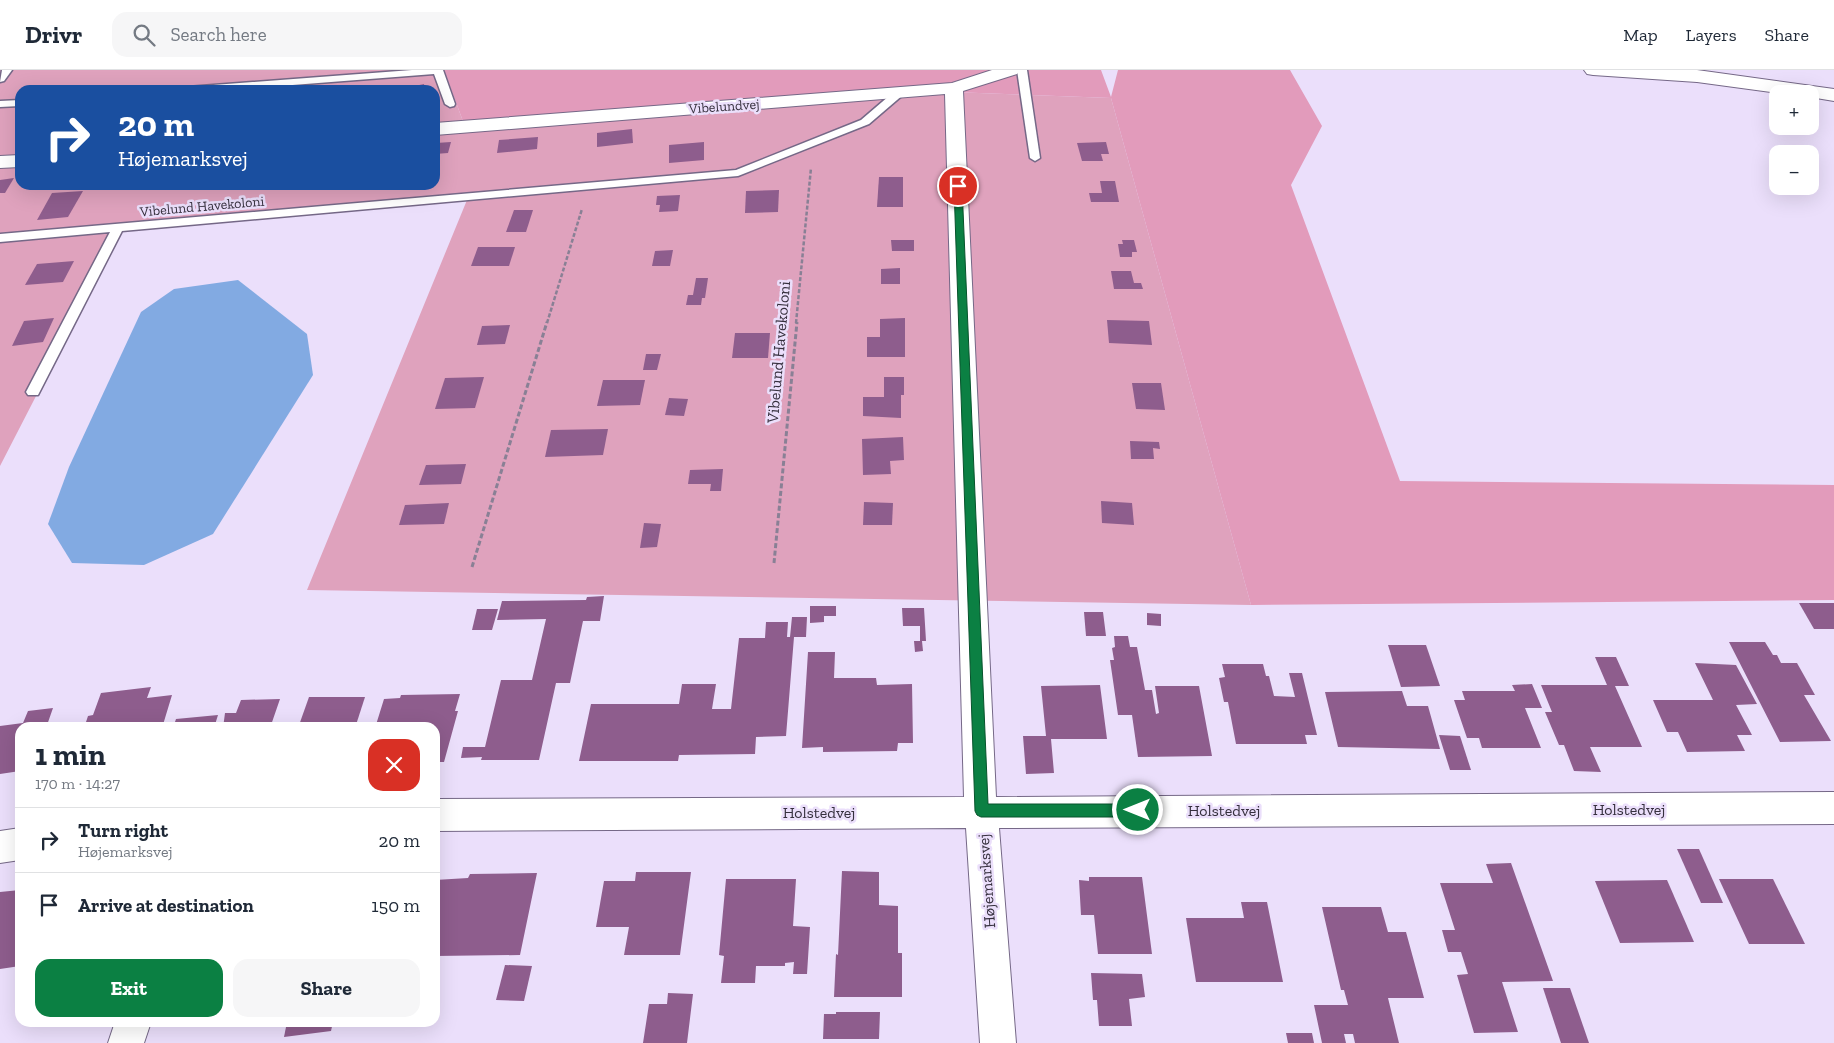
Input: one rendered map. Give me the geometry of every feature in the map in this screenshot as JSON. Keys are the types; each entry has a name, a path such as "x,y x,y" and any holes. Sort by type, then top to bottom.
{"street":[{"name":"Vibelundvej","path":"440,129 954,88 1011,70"},
{"path":"1592,70 1697,76 1834,95"},
{"name":"Højemarksvej","path":"954,88 981,811 998,1043"},
{"path":"0,162 15,161"},
{"name":"Holstedvej","path":"440,815 1834,808"},
{"path":"0,847 15,845"},
{"path":"126,1043 131,1027"}],"lane":[{"path":"0,79 8,70"},
{"path":"250,85 438,70 450,104"},
{"path":"1022,70 1035,158"},
{"name":"Vibelund Havekoloni","path":"0,238 738,174 865,122 900,92"},
{"path":"0,104 15,103"},
{"name":"Vibelund Havekoloni","path":"33,392 118,228"}],"path":[{"name":"Vibelund Havekoloni","path":"774,563 814,143"},
{"path":"472,567 588,187"}],"shaded area":[{"path":"0,70 444,70 464,124 900,90 1111,98 1251,605 307,590 467,200 121,231 0,466"},
{"path":"444,70 1101,70 1111,97 1118,70 1290,70 1322,126 1291,185 1400,481 1834,485 1834,600 1251,605 1111,98 900,90 464,124"}],"water":[{"path":"238,280 307,334 313,375 213,534 144,565 72,563 48,524 69,467 141,312 174,289"}],"building":[{"path":"632,129 633,143 597,147 597,133"},
{"path":"538,137 537,149 497,153 499,140"},
{"path":"451,142 448,153 440,154 440,143"},
{"path":"704,142 704,160 669,163 669,145"},
{"path":"1106,142 1109,154 1101,154 1103,161 1082,161 1077,143"},
{"path":"879,177 903,177 903,207 877,207"},
{"path":"14,178 5,193 0,193 0,180"},
{"path":"1100,181 1115,181 1119,202 1091,202 1089,193 1102,193"},
{"path":"779,190 778,212 745,213 746,191"},
{"path":"83,191 68,217 37,220 52,193"},
{"path":"680,195 678,211 659,212 660,205 656,205 657,196"},
{"path":"514,210 533,210 526,232 506,232"},
{"path":"891,240 914,240 914,251 892,251"},
{"path":"1122,240 1134,240 1137,252 1132,252 1132,257 1120,257 1118,244 1123,244"},
{"path":"478,247 515,247 509,266 471,266"},
{"path":"673,250 670,266 652,266 655,251"},
{"path":"74,261 63,282 25,285 37,264"},
{"path":"900,268 900,284 881,284 881,269"},
{"path":"1111,271 1131,271 1134,283 1141,283 1143,289 1114,289"},
{"path":"696,278 708,278 705,298 702,298 701,305 686,305 688,295 693,295"},
{"path":"54,318 43,342 12,346 24,321"},
{"path":"905,318 905,357 867,357 867,337 880,337 880,319"},
{"path":"1107,320 1149,321 1152,345 1109,343"},
{"path":"510,325 505,344 477,345 482,326"},
{"path":"735,333 770,333 768,358 732,358"},
{"path":"646,354 661,354 657,370 643,370"},
{"path":"484,377 475,408 435,409 445,378"},
{"path":"884,377 904,377 904,395 901,395 901,418 863,416 863,397 884,397"},
{"path":"603,380 645,380 640,405 597,406"},
{"path":"1132,383 1161,383 1165,410 1136,409"},
{"path":"669,398 688,399 684,416 665,415"},
{"path":"608,429 603,455 545,457 551,430"},
{"path":"903,437 904,460 890,461 891,474 863,475 862,439"},
{"path":"1130,441 1159,442 1160,449 1153,448 1154,459 1131,459"},
{"path":"466,464 461,484 419,485 426,465"},
{"path":"723,469 721,491 710,491 711,484 688,484 690,470"},
{"path":"1101,501 1132,503 1134,525 1102,523"},
{"path":"864,502 893,503 892,525 863,525"},
{"path":"449,503 444,524 399,525 405,505"},
{"path":"644,523 661,524 657,547 640,548"},
{"path":"604,596 600,621 583,621 570,683 556,683 539,760 481,760 482,757 461,758 463,747 485,747 501,680 532,680 546,619 497,620 502,601 586,600 587,597"},
{"path":"1799,603 1834,603 1834,629 1814,629"},
{"path":"810,606 836,606 836,616 824,616 824,622 810,623"},
{"path":"902,608 924,608 926,641 922,641 923,651 915,652 914,641 920,641 920,626 903,626"},
{"path":"477,609 498,609 492,630 472,630"},
{"path":"1084,612 1103,612 1106,636 1086,636"},
{"path":"1147,613 1161,614 1161,626 1147,625"},
{"path":"792,617 807,617 806,637 794,637 786,736 756,737 755,754 679,755 678,761 579,761 591,704 679,704 682,684 716,684 712,709 731,709 739,638 765,638 766,622 788,622 787,637 790,637"},
{"path":"1114,636 1128,636 1130,647 1137,647 1145,690 1152,690 1156,714 1159,713 1155,686 1199,686 1212,756 1138,757 1132,715 1118,715 1110,660 1114,660 1112,648 1115,647"},
{"path":"1729,642 1765,642 1773,655 1777,655 1781,663 1797,663 1815,695 1804,695 1831,741 1780,742"},
{"path":"1388,645 1426,645 1440,686 1401,687"},
{"path":"808,652 835,652 834,678 876,678 877,685 912,684 913,743 898,743 897,751 823,752 823,747 802,748"},
{"path":"1595,657 1616,657 1629,686 1615,686 1642,747 1590,747 1601,772 1574,771 1564,745 1559,745 1545,712 1552,712 1541,685 1607,685"},
{"path":"1695,663 1736,665 1757,704 1736,705 1752,735 1737,735 1745,751 1687,752 1678,732 1667,732 1653,700 1713,700"},
{"path":"1222,664 1263,664 1266,676 1269,676 1274,696 1295,697 1289,673 1302,673 1317,735 1305,735 1307,744 1236,744 1228,702 1224,702 1219,678 1225,677"},
{"path":"1532,684 1542,708 1525,708 1541,748 1482,748 1479,738 1467,738 1454,700 1465,700 1462,691 1515,691 1512,685"},
{"path":"1100,685 1107,739 1051,739 1054,773 1026,774 1023,736 1046,736 1041,686"},
{"path":"151,687 147,698 172,695 164,722 86,722 88,716 93,715 101,693"},
{"path":"1402,691 1407,706 1428,706 1440,749 1338,747 1325,692"},
{"path":"460,694 455,711 458,711 444,762 440,762 440,722 377,722 384,699 400,698 401,695"},
{"path":"309,697 365,697 357,722 300,722"},
{"path":"280,699 272,722 224,722 225,713 236,713 241,700"},
{"path":"53,708 48,722 23,722 28,711"},
{"path":"218,715 216,722 175,722 176,719"},
{"path":"15,724 15,772 0,774 0,726"},
{"path":"1439,735 1460,736 1471,770 1450,770"},
{"path":"1677,849 1699,849 1723,903 1701,903"},
{"path":"1511,863 1553,981 1502,982 1518,1032 1474,1033 1457,975 1468,974 1461,952 1448,952 1442,930 1455,930 1440,883 1493,883 1486,864"},
{"path":"842,871 879,872 879,905 898,906 898,953 902,953 902,997 834,997"},
{"path":"636,872 691,872 680,955 624,955 629,927 596,927 604,881 635,881"},
{"path":"537,873 520,955 440,956 440,880 468,878 470,874"},
{"path":"1089,877 1142,877 1152,954 1098,954 1094,915 1081,915 1079,880 1089,881"},
{"path":"726,879 796,879 793,926 810,927 807,974 793,974 794,962 785,963 785,966 756,966 755,983 721,983 724,956 719,955"},
{"path":"1719,879 1773,879 1805,944 1749,944"},
{"path":"1667,880 1694,942 1620,943 1595,881"},
{"path":"15,890 15,967 0,969 0,892"},
{"path":"1241,902 1267,902 1283,982 1196,982 1186,918 1244,918"},
{"path":"1322,907 1381,907 1388,932 1406,932 1424,998 1388,998 1399,1043 1355,1043 1353,1034 1344,1034 1346,1043 1322,1043 1314,1005 1348,1005 1344,990 1341,990"},
{"path":"505,965 532,966 524,1001 496,1000"},
{"path":"1091,973 1142,974 1145,997 1129,999 1132,1026 1099,1026 1097,1000 1093,1000"},
{"path":"1543,988 1570,988 1589,1043 1561,1043"},
{"path":"668,993 693,994 687,1043 643,1043 649,1004 667,1004"},
{"path":"836,1012 880,1012 879,1039 823,1039 824,1014 836,1014"},
{"path":"286,1027 332,1027 331,1031 284,1037"},
{"path":"1286,1033 1312,1033 1314,1043 1288,1043"}],"route":[{"path":"958,186 981,811 1138,810"}]}
